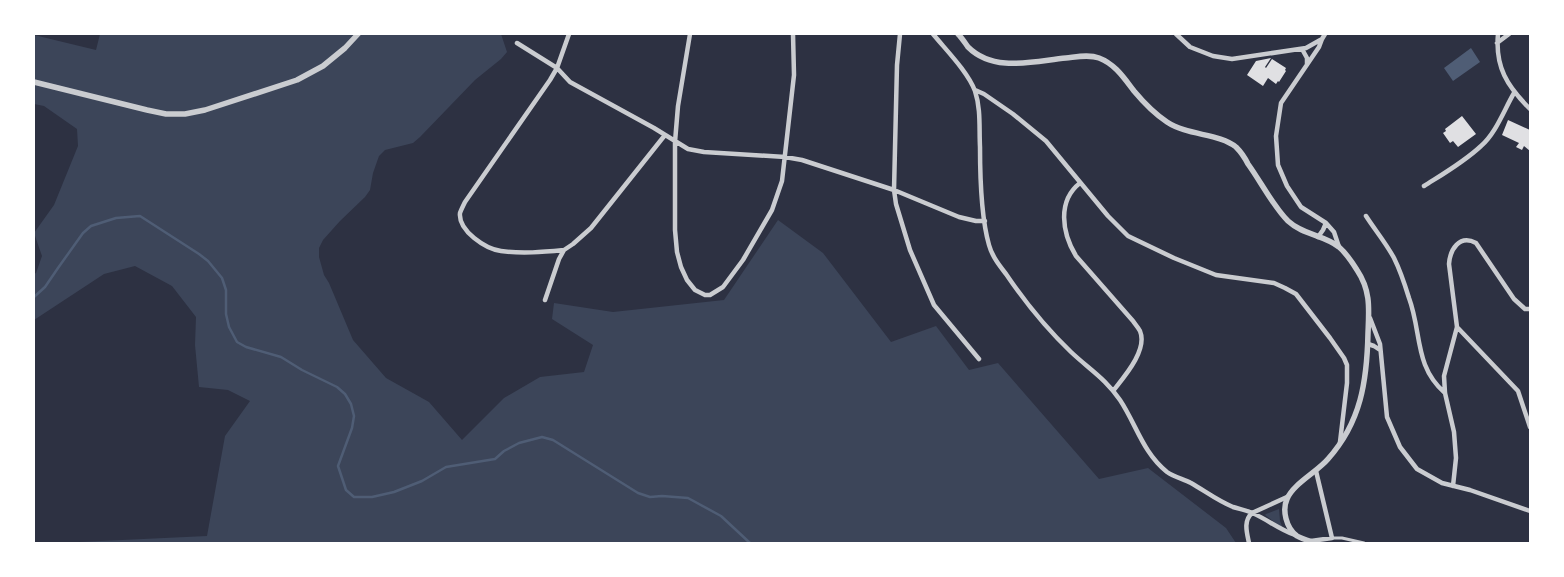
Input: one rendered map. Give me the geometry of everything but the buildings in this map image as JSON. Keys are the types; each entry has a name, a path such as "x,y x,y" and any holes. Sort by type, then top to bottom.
{"street":[{"path":"34,82 147,110 166,114 185,114 205,110 297,80 323,66 345,48 358,34"},
{"path":"564,250 526,253 498,250 471,236 461,221 460,214 465,202 557,68 569,34"},
{"path":"690,34 678,106 675,142 675,230 677,252 681,267 687,280 695,290 705,295 710,295 723,287 755,240 772,210 782,181 794,75 793,34"},
{"path":"900,34 897,66 894,190 896,204 910,250 934,305 979,359"},
{"path":"932,34 962,69 974,90 980,107 980,148 985,221 989,245 993,254 1026,302 1072,353 1101,377 1113,391 1152,457 1175,477 1189,482 1233,507 1252,513 1282,531 1313,542 1342,538 1364,543"},
{"path":"958,34 968,47 978,55 999,64 1092,56 1107,62 1117,69 1144,103 1175,127 1222,140 1235,146 1280,212 1300,230 1339,247"},
{"path":"1176,34 1190,47 1214,56 1232,59 1302,49 1322,39"},
{"path":"1249,543 1246,520 1248,516 1287,497 1327,460 1340,444 1353,422 1364,388 1367,369 1369,297 1364,282 1339,247 1334,232 1326,223 1301,207 1287,186 1278,165 1276,136 1281,103 1320,47 1325,34"},
{"path":"1498,34 1498,55 1501,68 1514,93 1530,109"},
{"path":"1497,43 1509,34"},
{"path":"517,43 557,68 570,82 688,149 802,160 894,190 959,217 985,221"},
{"path":"1302,49 1307,58 1308,65"},
{"path":"974,90 984,94 1046,141 1118,227 1128,236 1142,244 1216,275 1274,283 1296,294 1330,338 1347,365 1347,383 1340,444"},
{"path":"1424,186 1482,146 1491,134 1514,93"},
{"path":"545,300 564,250 591,228 665,136"},
{"path":"1080,182 1070,192 1065,206 1065,230 1071,248 1140,330 1140,350 1113,391"},
{"path":"1366,216 1394,259 1415,314 1422,360 1428,374 1445,393"},
{"path":"1318,237 1326,223"},
{"path":"1454,486 1456,458 1454,432 1445,393 1444,376 1457,328 1449,264 1452,250 1461,241 1468,240 1476,243 1514,299 1525,309 1530,310"},
{"path":"1369,316 1380,344 1387,417 1400,447 1417,469 1442,483 1470,490 1530,511"},
{"path":"1457,328 1518,391 1530,427"},
{"path":"1368,344 1380,350"},
{"path":"1316,471 1332,538"},
{"path":"1287,497 1285,506 1286,521 1297,536"}],"shaded area":[{"path":"100,34 501,34 507,52 475,80 413,143 385,150 379,156 370,190 323,240 319,248 319,257 324,275 353,340 386,378 429,402 462,440 504,398 540,377 584,372 593,345 552,319 554,303 613,312 724,300 778,220 823,253 891,342 936,326 969,370 998,363 1099,479 1148,468 1226,528 1236,543 58,543 207,536 225,436 250,401 228,390 199,387 195,345 196,317 172,286 135,266 104,274 34,320 34,274 42,256 34,233 54,205 78,146 77,129 44,106 34,104 34,35 96,50"},
{"path":"1471,48 1480,62 1453,81 1444,68"},
{"path":"1279,509 1282,526 1281,527 1265,515"}],"waterway":[{"path":"34,297 45,287 83,233 91,226 116,218 140,216 199,254 208,261 222,278 226,290 226,314 229,327 237,342 246,347 281,357 302,370 337,387 345,394 351,404 354,416 352,428 338,466 346,490 354,497 372,497 394,492 422,481 446,467 495,459 504,451 519,443 542,437 553,440 638,493 650,497 688,498 721,516 750,543"}]}
